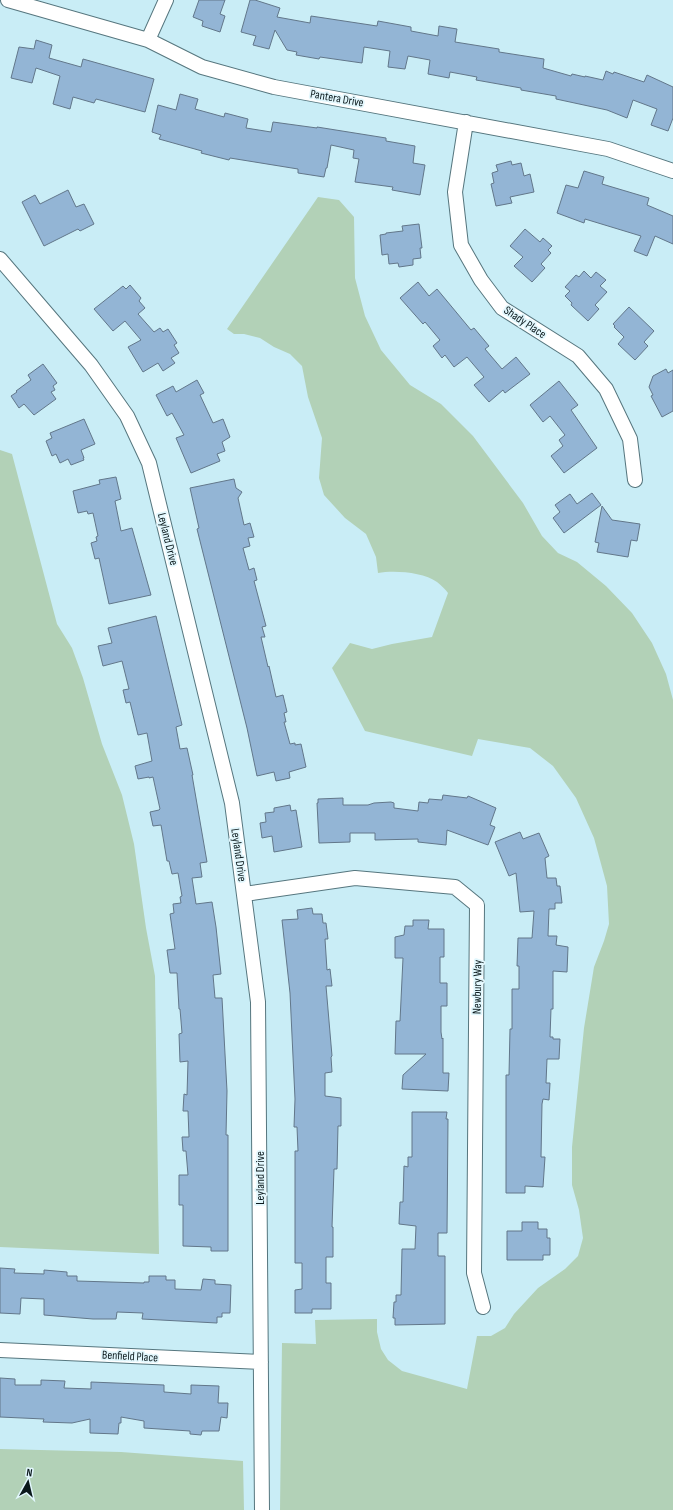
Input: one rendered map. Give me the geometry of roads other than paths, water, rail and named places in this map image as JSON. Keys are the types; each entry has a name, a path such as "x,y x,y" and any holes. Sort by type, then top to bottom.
{"street":[{"name":"Pantera Drive","path":"8,0 148,40 202,67 274,87 608,149 673,171"},
{"path":"148,40 166,0"},
{"name":"Shady Place","path":"466,122 455,192 461,245 481,280 502,308 578,356 606,389 630,439 635,480"},
{"name":"Leyland Drive","path":"0,259 91,365 127,416 149,463 232,803 258,1002 262,1510"},
{"name":"Newbury Way","path":"245,894 355,878 455,887 477,905 474,1274 483,1307"},
{"name":"Benfield Place","path":"0,1350 261,1362"}]}
